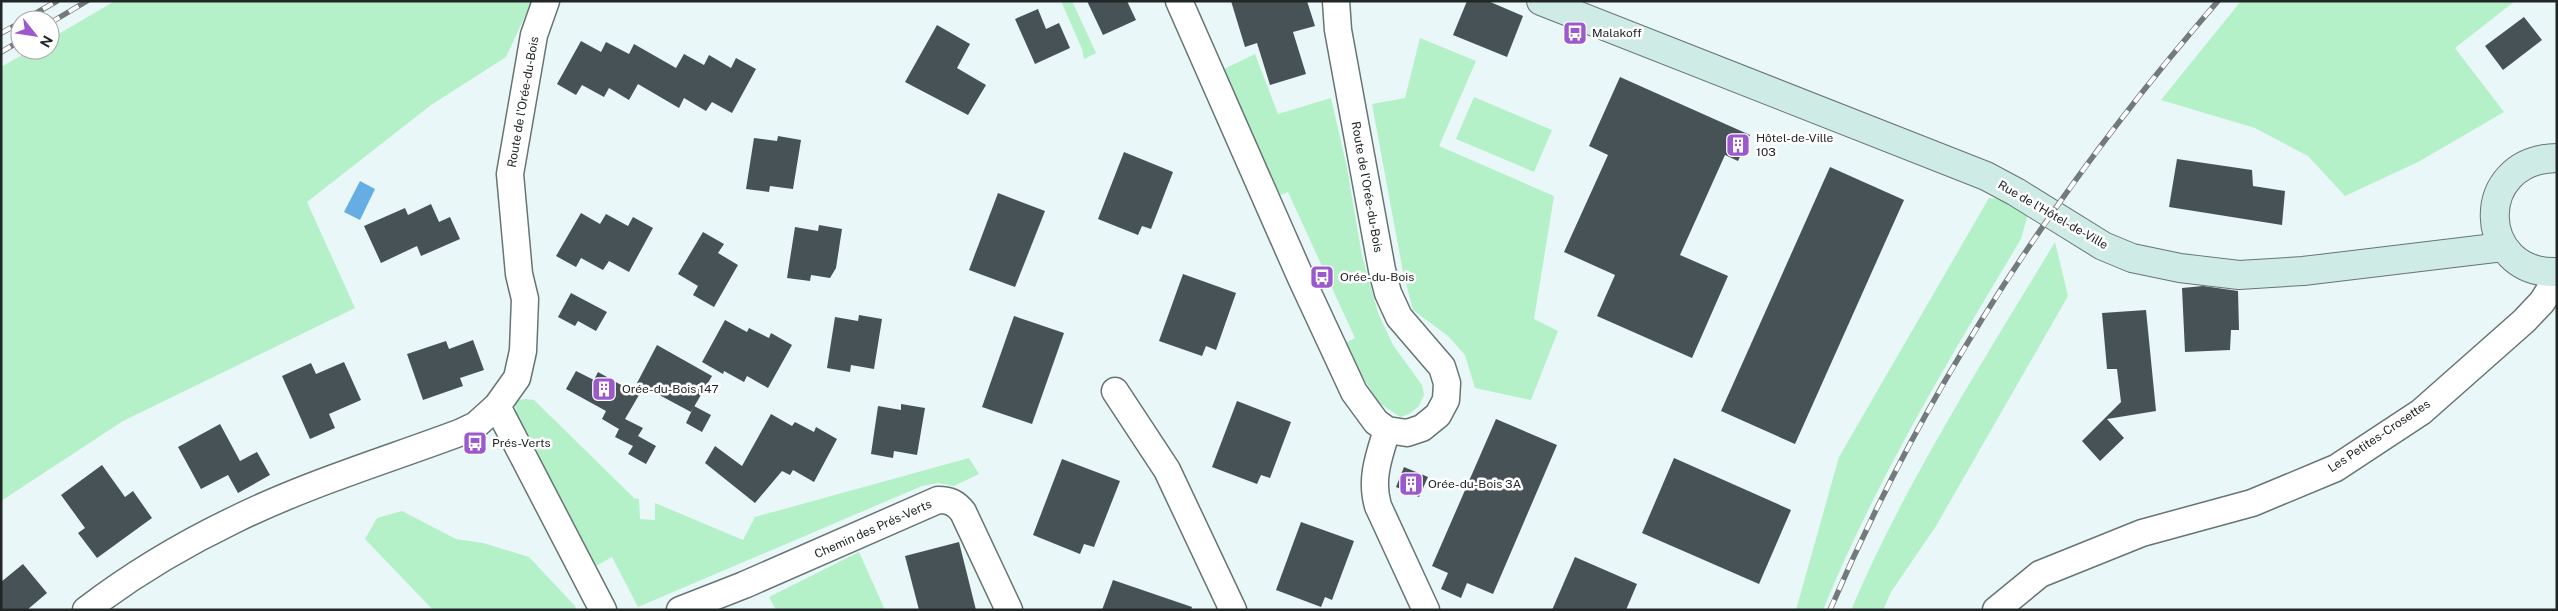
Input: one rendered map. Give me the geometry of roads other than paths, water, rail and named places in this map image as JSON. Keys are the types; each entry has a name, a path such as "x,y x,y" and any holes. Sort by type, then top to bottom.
{"main road":[{"name":"Rue de l'Hôtel-de-Ville","path":"1541,1 1986,176 2016,192 2103,246 2132,258 2180,268 2239,275 2312,270 2503,247"},
{"path":"2556,272 2533,269 2522,264 2503,247 2494,220 2499,191 2506,179 2529,162 2557,158"}],"street":[{"name":"Route de l'Orée-du-Bois","path":"86,610 117,586 179,548 234,520 460,433 476,425 497,406 517,378 523,351 525,299 519,274 510,174 534,35 546,1"},
{"path":"1180,1 1320,321 1354,392 1368,412 1386,430 1377,460 1374,494 1426,610"},
{"name":"Route de l'Orée-du-Bois","path":"1336,1 1338,30 1382,270 1388,293 1399,317 1442,367 1447,383 1446,400 1443,408 1432,421 1416,431 1407,433 1386,430"},
{"name":"Les Petites-Crosettes","path":"1996,610 2040,574 2142,533 2252,503 2336,468 2421,412 2524,321 2542,302 2549,291 2556,272"},
{"path":"1115,391 1167,470 1233,610"},
{"path":"497,406 603,610"},
{"name":"Chemin des Prés-Verts","path":"680,610 744,585 938,500 948,500 956,504 963,512 1009,610"}],"water":[{"path":"360,181 375,189 360,220 344,212"}],"railway":[{"path":"41,10 57,1"},
{"path":"60,17 87,1"},
{"path":"1830,610 1867,528 1908,447 2000,290 2104,142 2160,70 2218,1"},
{"path":"1,33 10,28"},
{"path":"1,52 10,47"}],"place":[{"name":"Malakoff","path":"1575,33"},
{"name":"Hôtel-de-Ville 103","path":"1738,145"},
{"name":"Orée-du-Bois","path":"1322,277"},
{"name":"Orée-du-Bois 147","path":"604,389"},
{"name":"Prés-Verts","path":"475,443"},
{"name":"Orée-du-Bois 3A","path":"1411,484"}]}
